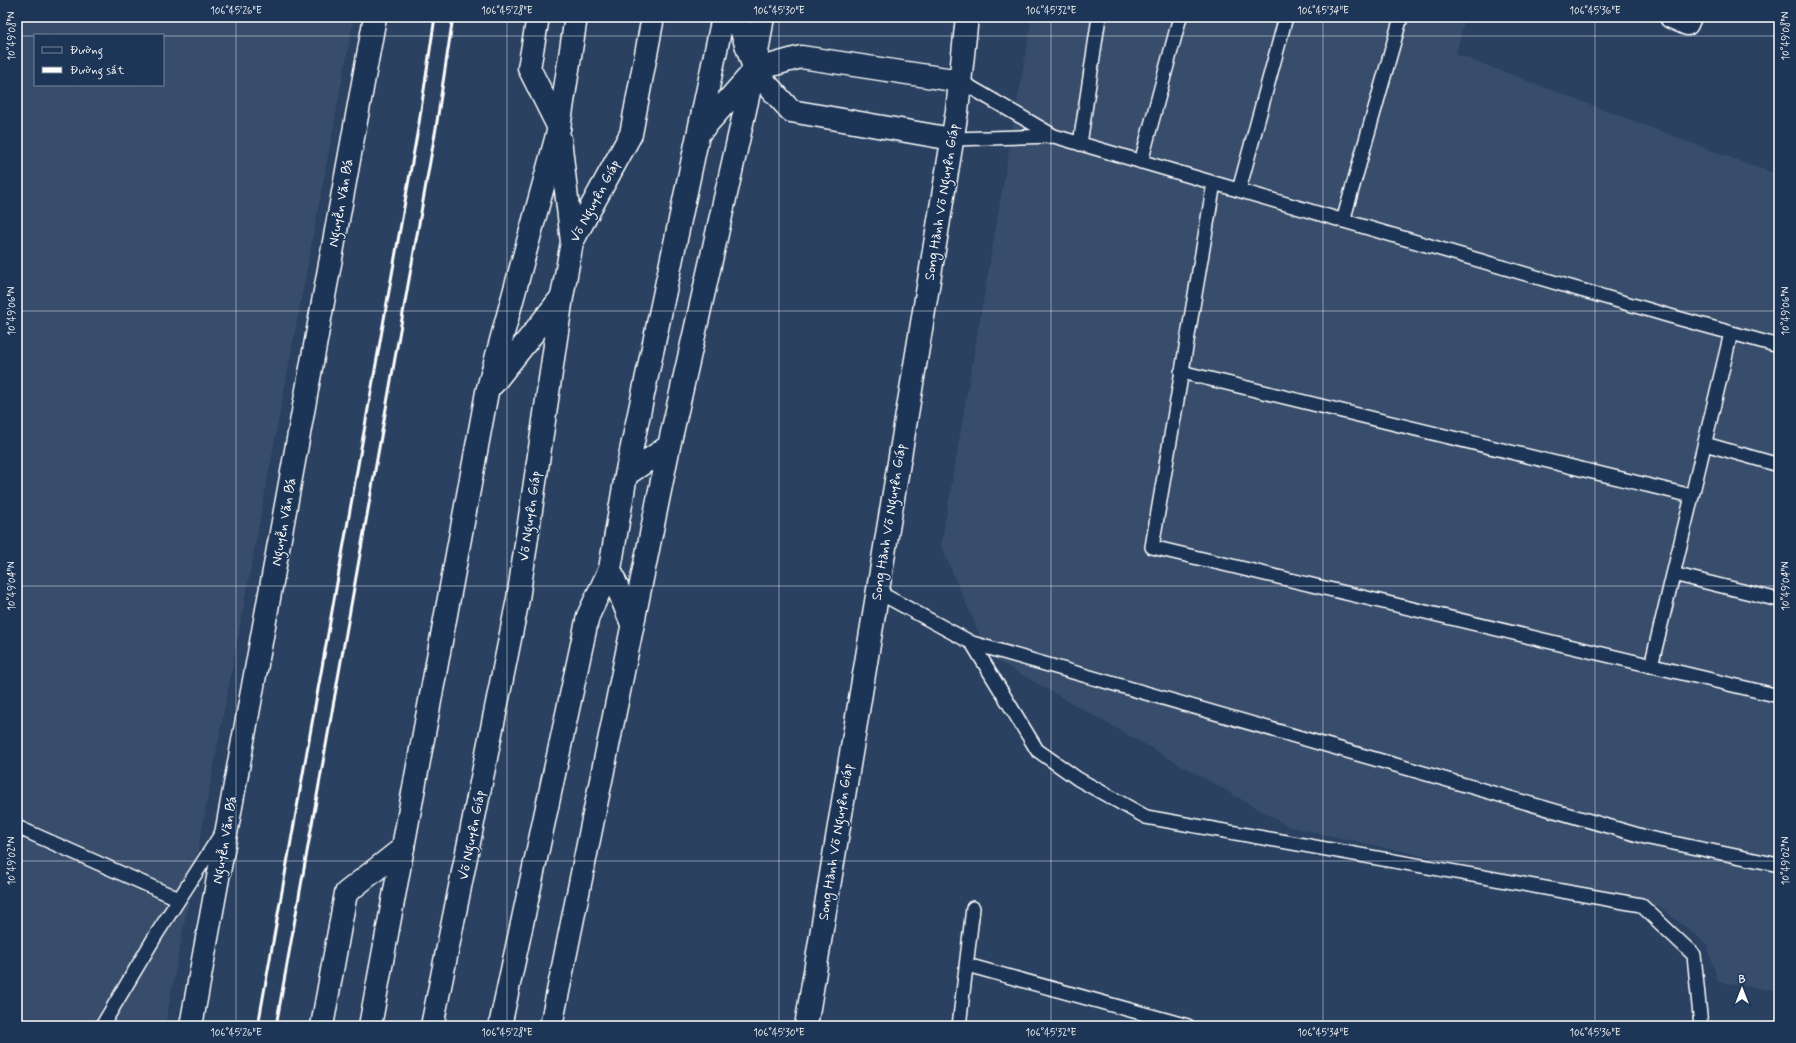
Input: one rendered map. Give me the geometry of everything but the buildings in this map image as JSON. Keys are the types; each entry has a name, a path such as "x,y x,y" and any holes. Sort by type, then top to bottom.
{"main road":[{"name":"Nguyễn Văn Bá","path":"191,1026 375,17"},
{"path":"538,17 529,68 559,128 572,242"},
{"path":"370,1026 488,392 559,128 576,17"},
{"name":"Võ Nguyên Giáp","path":"432,1026 518,599 562,297 572,242 631,134 653,17"},
{"path":"500,1026 588,616 610,569 626,475 723,17"},
{"path":"737,17 754,70 791,111 952,139"},
{"path":"551,1026 669,446 754,70 763,17"},
{"name":"Song Hành Võ Nguyên Giáp","path":"806,1026 952,139 967,17"},
{"path":"1671,17 1687,24 1690,17"},
{"path":"698,134 754,70 801,57 960,81"},
{"path":"488,392 562,297"},
{"path":"626,475 669,446"},
{"path":"610,569 632,624"},
{"path":"322,1026 346,893 403,848"}],"lane":[{"path":"1080,144 1099,17"},
{"path":"1141,162 1180,17"},
{"path":"1239,190 1286,17"},
{"path":"1344,221 1401,17"},
{"path":"960,81 1054,136 1779,346"},
{"path":"952,139 1054,136"},
{"path":"1214,183 1152,547 1779,696"},
{"path":"1651,666 1731,333"},
{"path":"1182,372 1692,496"},
{"path":"1705,444 1779,465"},
{"path":"1673,574 1779,600"},
{"path":"878,592 972,642 1649,838 1779,865"},
{"path":"972,642 1037,750 1078,779 1146,817 1641,905 1694,955 1701,1026"},
{"path":"102,1026 156,935 228,825"},
{"path":"17,827 179,900"},
{"path":"959,1026 973,908"},
{"path":"967,965 1188,1026"}],"shaded area":[{"path":"17,17 354,17 165,1026 17,1026"},
{"path":"1032,17 1465,17 1456,54 1779,175 1779,991 1718,982 1707,944 1660,907 1290,827 989,656 941,546"}],"railway":[{"path":"258,1026 419,123 435,17"},
{"path":"276,1026 436,128 453,17"}]}
